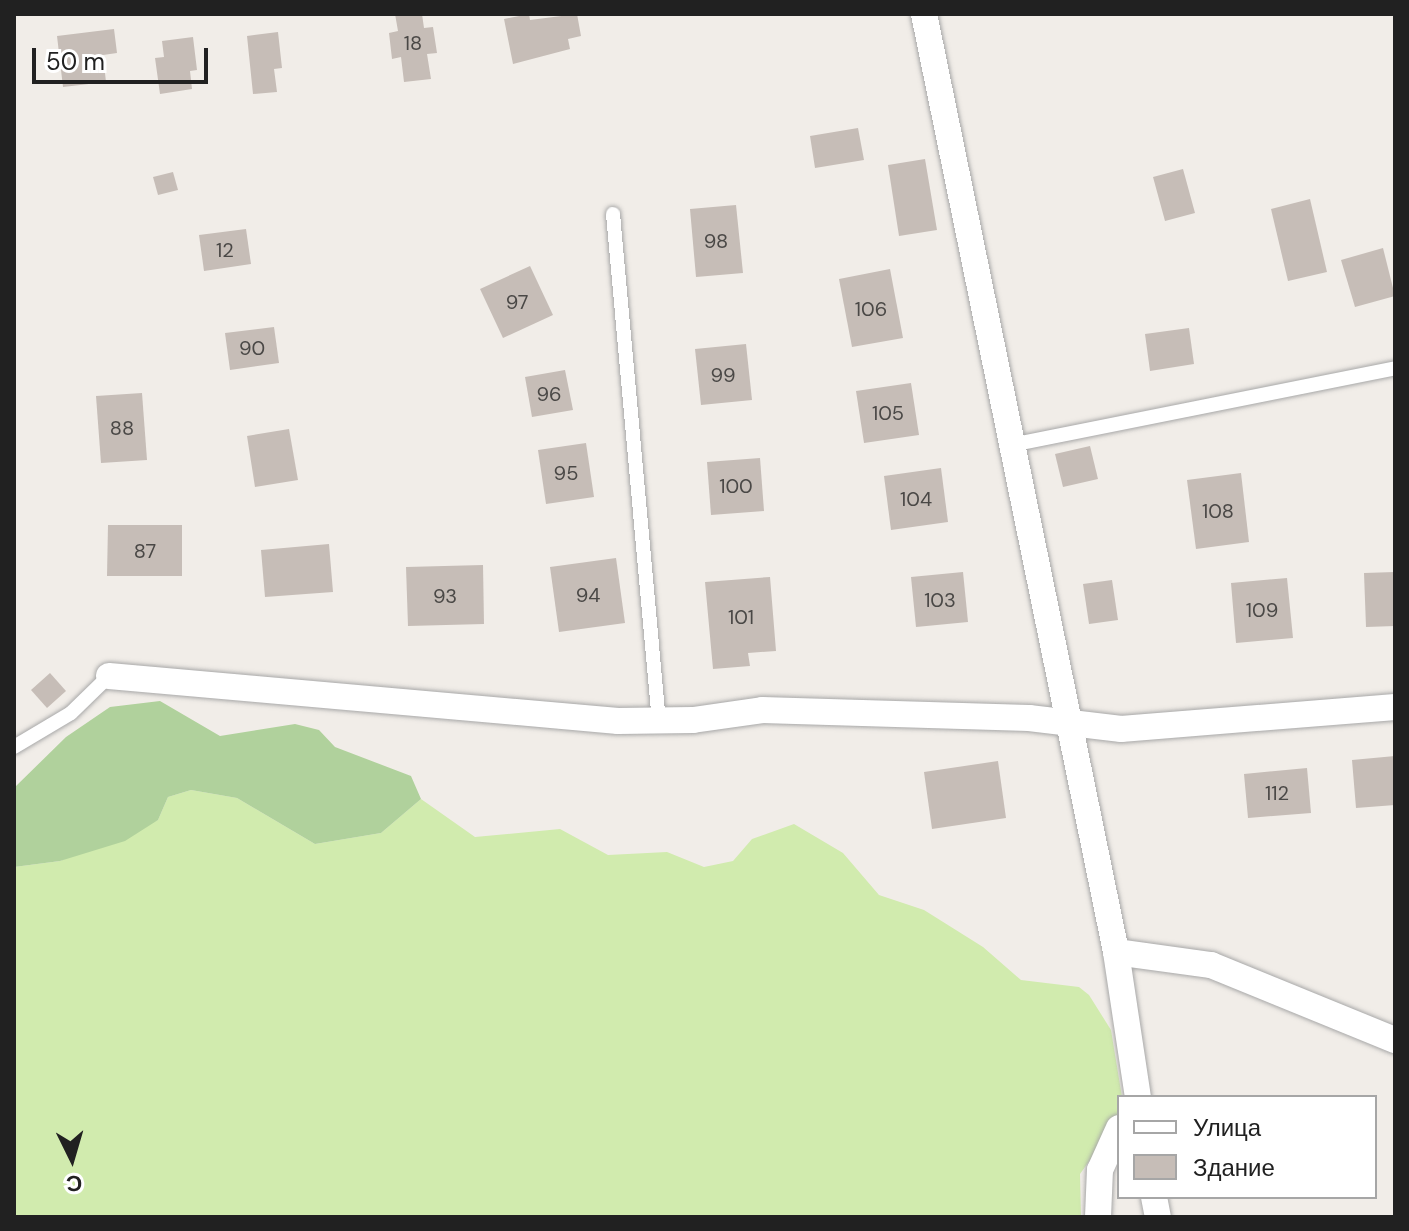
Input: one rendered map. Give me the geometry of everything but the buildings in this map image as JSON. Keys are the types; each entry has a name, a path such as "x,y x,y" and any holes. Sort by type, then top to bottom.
{"street":[{"path":"924,14 1116,952 1135,1093"},
{"path":"109,676 659,722 762,710 1029,718 1121,729 1395,707"},
{"path":"1116,952 1211,965 1395,1040"},
{"path":"1098,1217 1100,1170 1117,1132"}],"lane":[{"path":"613,214 659,722"},
{"path":"1011,445 1395,368"},
{"path":"14,747 71,713 109,676"}],"green space":[{"path":"160,701 220,736 295,724 319,730 335,747 411,776 421,799 381,833 315,844 237,798 191,790 168,797 158,820 125,841 60,861 14,867 14,788 66,737 110,707"},
{"path":"191,790 237,798 315,844 381,833 421,799 475,837 560,829 608,855 667,852 704,867 733,861 752,839 794,824 843,853 879,895 924,910 983,947 1021,980 1079,987 1089,995 1111,1030 1122,1095 1117,1095 1114,1126 1080,1174 1081,1217 14,1217 14,867 60,861 158,820 168,797"}]}
